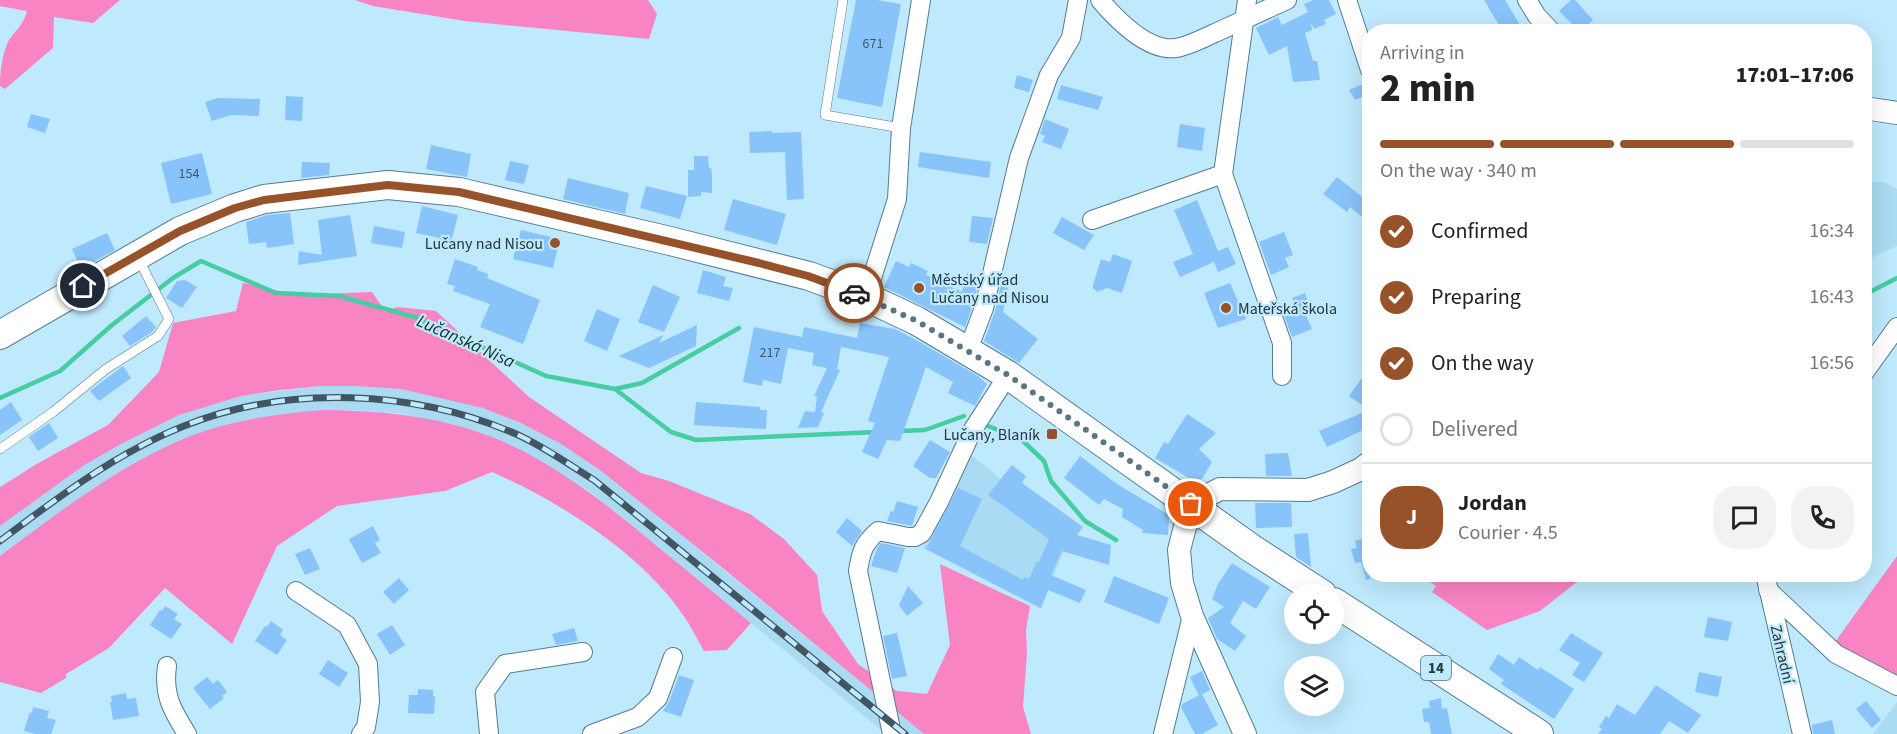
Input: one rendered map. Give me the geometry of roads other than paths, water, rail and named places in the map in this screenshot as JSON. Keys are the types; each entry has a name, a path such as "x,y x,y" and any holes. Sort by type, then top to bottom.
{"main road":[{"path":"0,334 180,231 235,208 264,200 388,185 459,192 808,276 866,297 917,321 1008,375 1251,548 1307,584"},
{"name":"14","path":"1344,609 1522,730"}],"street":[{"path":"866,297 897,200 901,128 921,0"},
{"path":"968,350 984,308 1019,158 1049,75 1071,38 1078,0"},
{"path":"1100,0 1116,18 1136,34 1155,45 1175,48 1192,43 1287,0"},
{"path":"1247,0 1224,174 1282,343 1282,376"},
{"path":"1347,0 1362,46"},
{"path":"1527,0 1544,24"},
{"path":"1872,109 1897,113"},
{"path":"1092,219 1224,174"},
{"path":"1872,362 1897,327"},
{"path":"892,734 858,571 861,551 878,531 908,537 915,537 922,533 972,431 1008,375"},
{"path":"1245,734 1192,616 1182,583 1179,550 1191,504 1220,489 1308,490 1334,482 1362,468"},
{"path":"1766,582 1836,654 1897,686"},
{"name":"Zahradní","path":"1766,582 1802,734"},
{"path":"296,591 347,625 368,664 370,702 366,728 362,734"},
{"path":"1163,734 1192,616"},
{"path":"489,734 485,692 505,664 583,652"},
{"path":"592,734 638,717 658,698 673,657"},
{"path":"166,666 164,684 172,710 187,734"}],"lane":[{"path":"843,0 825,115 901,128"},
{"path":"0,449 53,412 106,369 158,336 169,319 137,256"}],"waterway":[{"name":"Lučanská Nisa","path":"0,398 60,371 112,325 173,278 201,261 276,293 339,296 418,318 546,376 615,389 671,432 696,440 877,432"},
{"name":"Lučanská Nisa","path":"1872,291 1897,278"},
{"path":"615,389 642,383 739,328"},
{"name":"Lučanská Nisa","path":"900,431 925,430 964,416"},
{"name":"Lučanská Nisa","path":"988,426 1021,439 1044,461 1051,481 1085,521 1116,540"}],"railway":[{"path":"0,541 65,493 135,449 184,426 224,412 265,403 308,398 394,401 436,408 477,419 516,434 594,480 905,734"}],"place":[{"name":"Lučany nad Nisou","path":"555,243"},
{"name":"Městský úřad Lučany nad Nisou","path":"919,288"},
{"name":"Mateřská škola","path":"1226,308"},
{"name":"Lučany, Blaník","path":"1052,434"}]}
